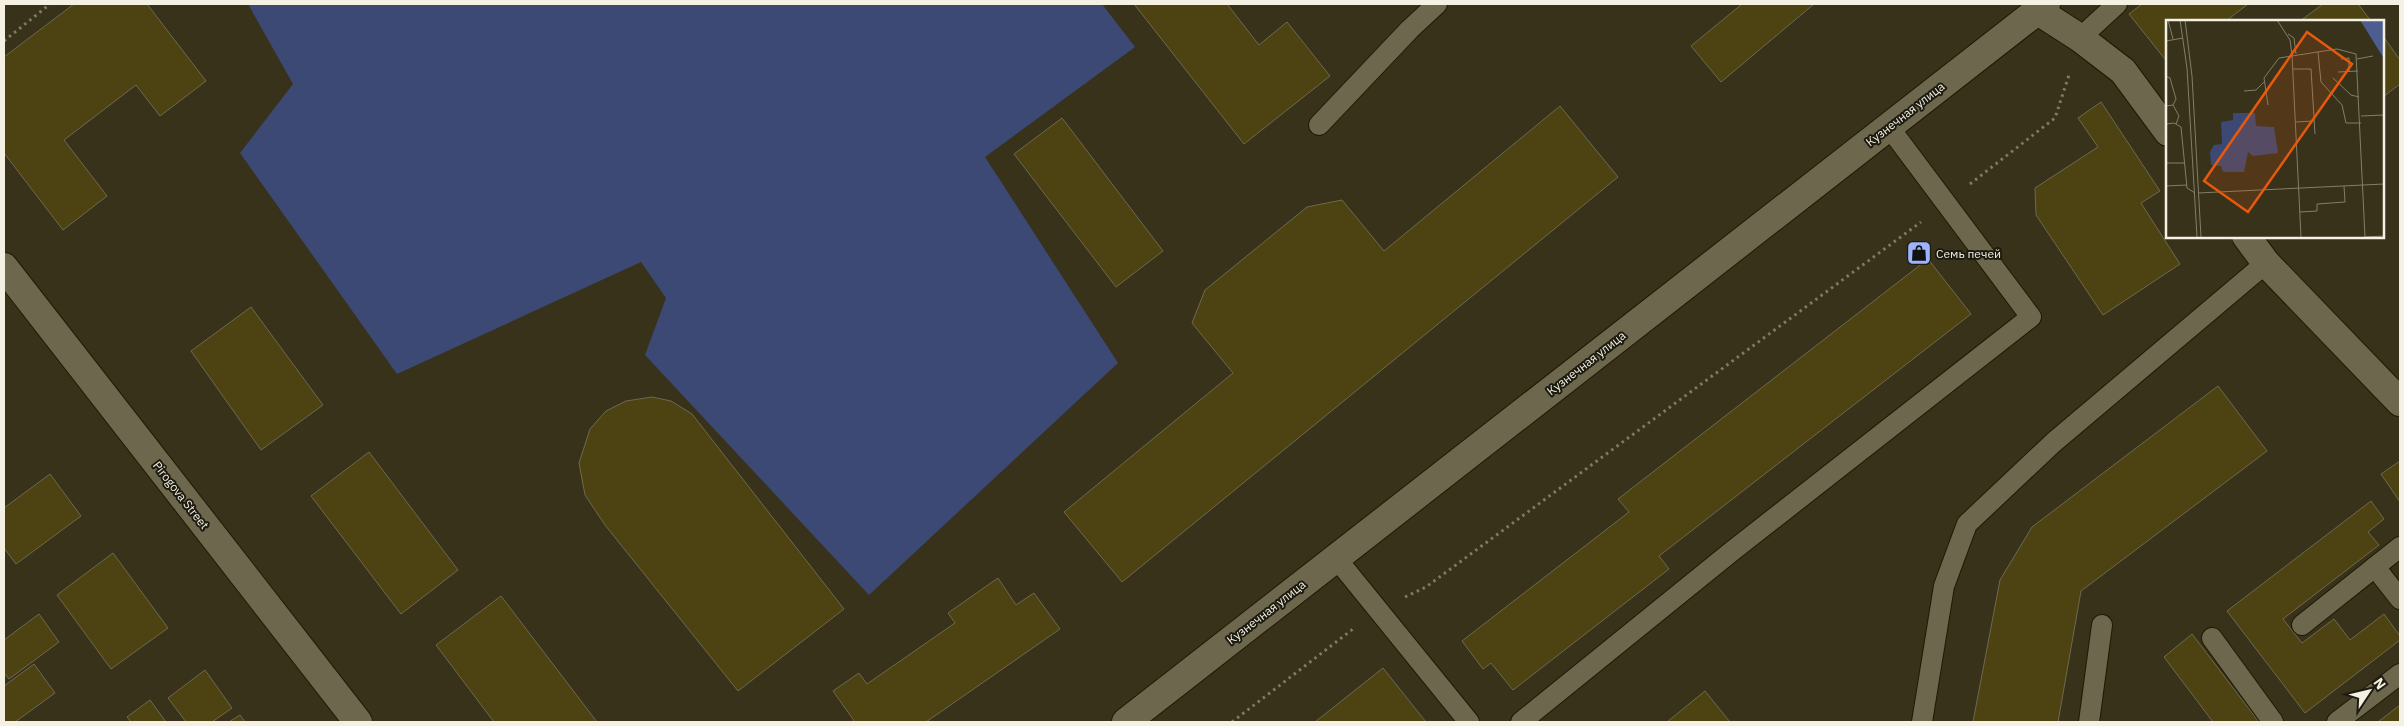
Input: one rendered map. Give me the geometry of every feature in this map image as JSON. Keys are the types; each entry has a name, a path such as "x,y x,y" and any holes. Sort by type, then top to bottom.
{"street":[{"path":"2038,6 2122,71 2166,129"},
{"name":"Кузнечная улица","path":"1126,722 1889,127 2038,6"},
{"path":"2247,238 2266,264 2400,402"},
{"name":"Pirogova Street","path":"4,267 358,722"}],"lane":[{"path":"1319,125 1410,30 1438,4"},
{"path":"2080,38 2117,4"},
{"path":"1521,722 1731,552 2031,317 1889,127"},
{"path":"1922,722 1944,586 1967,524 2054,442 2266,264"},
{"path":"2302,625 2400,547"},
{"path":"1336,558 1469,722"},
{"path":"2376,567 2400,599"},
{"path":"2089,722 2102,625"},
{"path":"2212,638 2273,722"},
{"path":"2337,722 2400,674"}],"path":[{"path":"4,41 50,4"},
{"path":"1232,722 1378,610 1426,588 1946,202 2055,118 2080,38"}],"shaded area":[{"path":"248,4 1102,4 1135,47 985,157 1118,363 869,595 645,355 666,298 641,262 397,374 240,153 293,84"}],"building":[{"path":"74,4 147,4 206,81 160,116 136,85 64,140 107,196 63,230 4,153 4,57"},
{"path":"1134,4 1227,4 1259,45 1287,22 1330,76 1244,144"},
{"path":"1742,4 1814,4 1721,82 1691,46"},
{"path":"2142,4 2248,4 2227,20 2166,20 2166,60 2129,14"},
{"path":"2323,4 2358,4 2370,20 2301,20"},
{"path":"2384,37 2400,60 2400,84 2384,96"},
{"path":"2101,102 2160,191 2141,203 2180,264 2103,315 2036,215 2035,188 2098,147 2078,118"},
{"path":"1560,106 1618,177 1122,582 1064,512 1233,373 1192,323 1205,290 1307,207 1342,200 1384,251"},
{"path":"1062,118 1163,251 1116,287 1014,154"},
{"path":"1928,259 1971,314 1659,556 1669,569 1513,690 1491,663 1483,669 1462,641 1629,512 1618,499"},
{"path":"251,307 323,405 261,450 191,351"},
{"path":"2218,386 2267,451 2081,591 2058,722 1973,722 2000,580 2032,527"},
{"path":"652,397 671,401 692,414 844,609 738,691 605,525 585,495 579,463 590,429 606,411 626,401"},
{"path":"369,452 458,570 401,614 311,496"},
{"path":"2400,461 2400,502 2381,474"},
{"path":"50,474 81,516 16,564 4,548 4,508"},
{"path":"2371,501 2384,519 2368,532 2379,545 2283,619 2302,643 2334,619 2350,640 2384,614 2400,636 2400,640 2305,713 2227,611"},
{"path":"113,553 168,628 111,669 57,595"},
{"path":"998,578 1016,605 1034,593 1060,629 926,722 855,722 833,691 859,673 867,684 955,623 948,613"},
{"path":"501,596 597,722 494,722 436,645"},
{"path":"39,614 59,642 9,679 4,673 4,640"},
{"path":"2192,634 2259,722 2213,722 2164,657"},
{"path":"34,664 55,693 15,722 4,722 4,686"},
{"path":"1383,668 1426,722 1315,722"},
{"path":"205,670 232,708 212,722 186,722 168,698"},
{"path":"1705,691 1730,722 1667,722"},
{"path":"150,700 166,722 131,722 127,717"},
{"path":"2400,705 2400,722 2378,722"},
{"path":"240,715 245,722 229,722"}],"place":[{"name":"Семь печей","path":"1919,253"}]}
